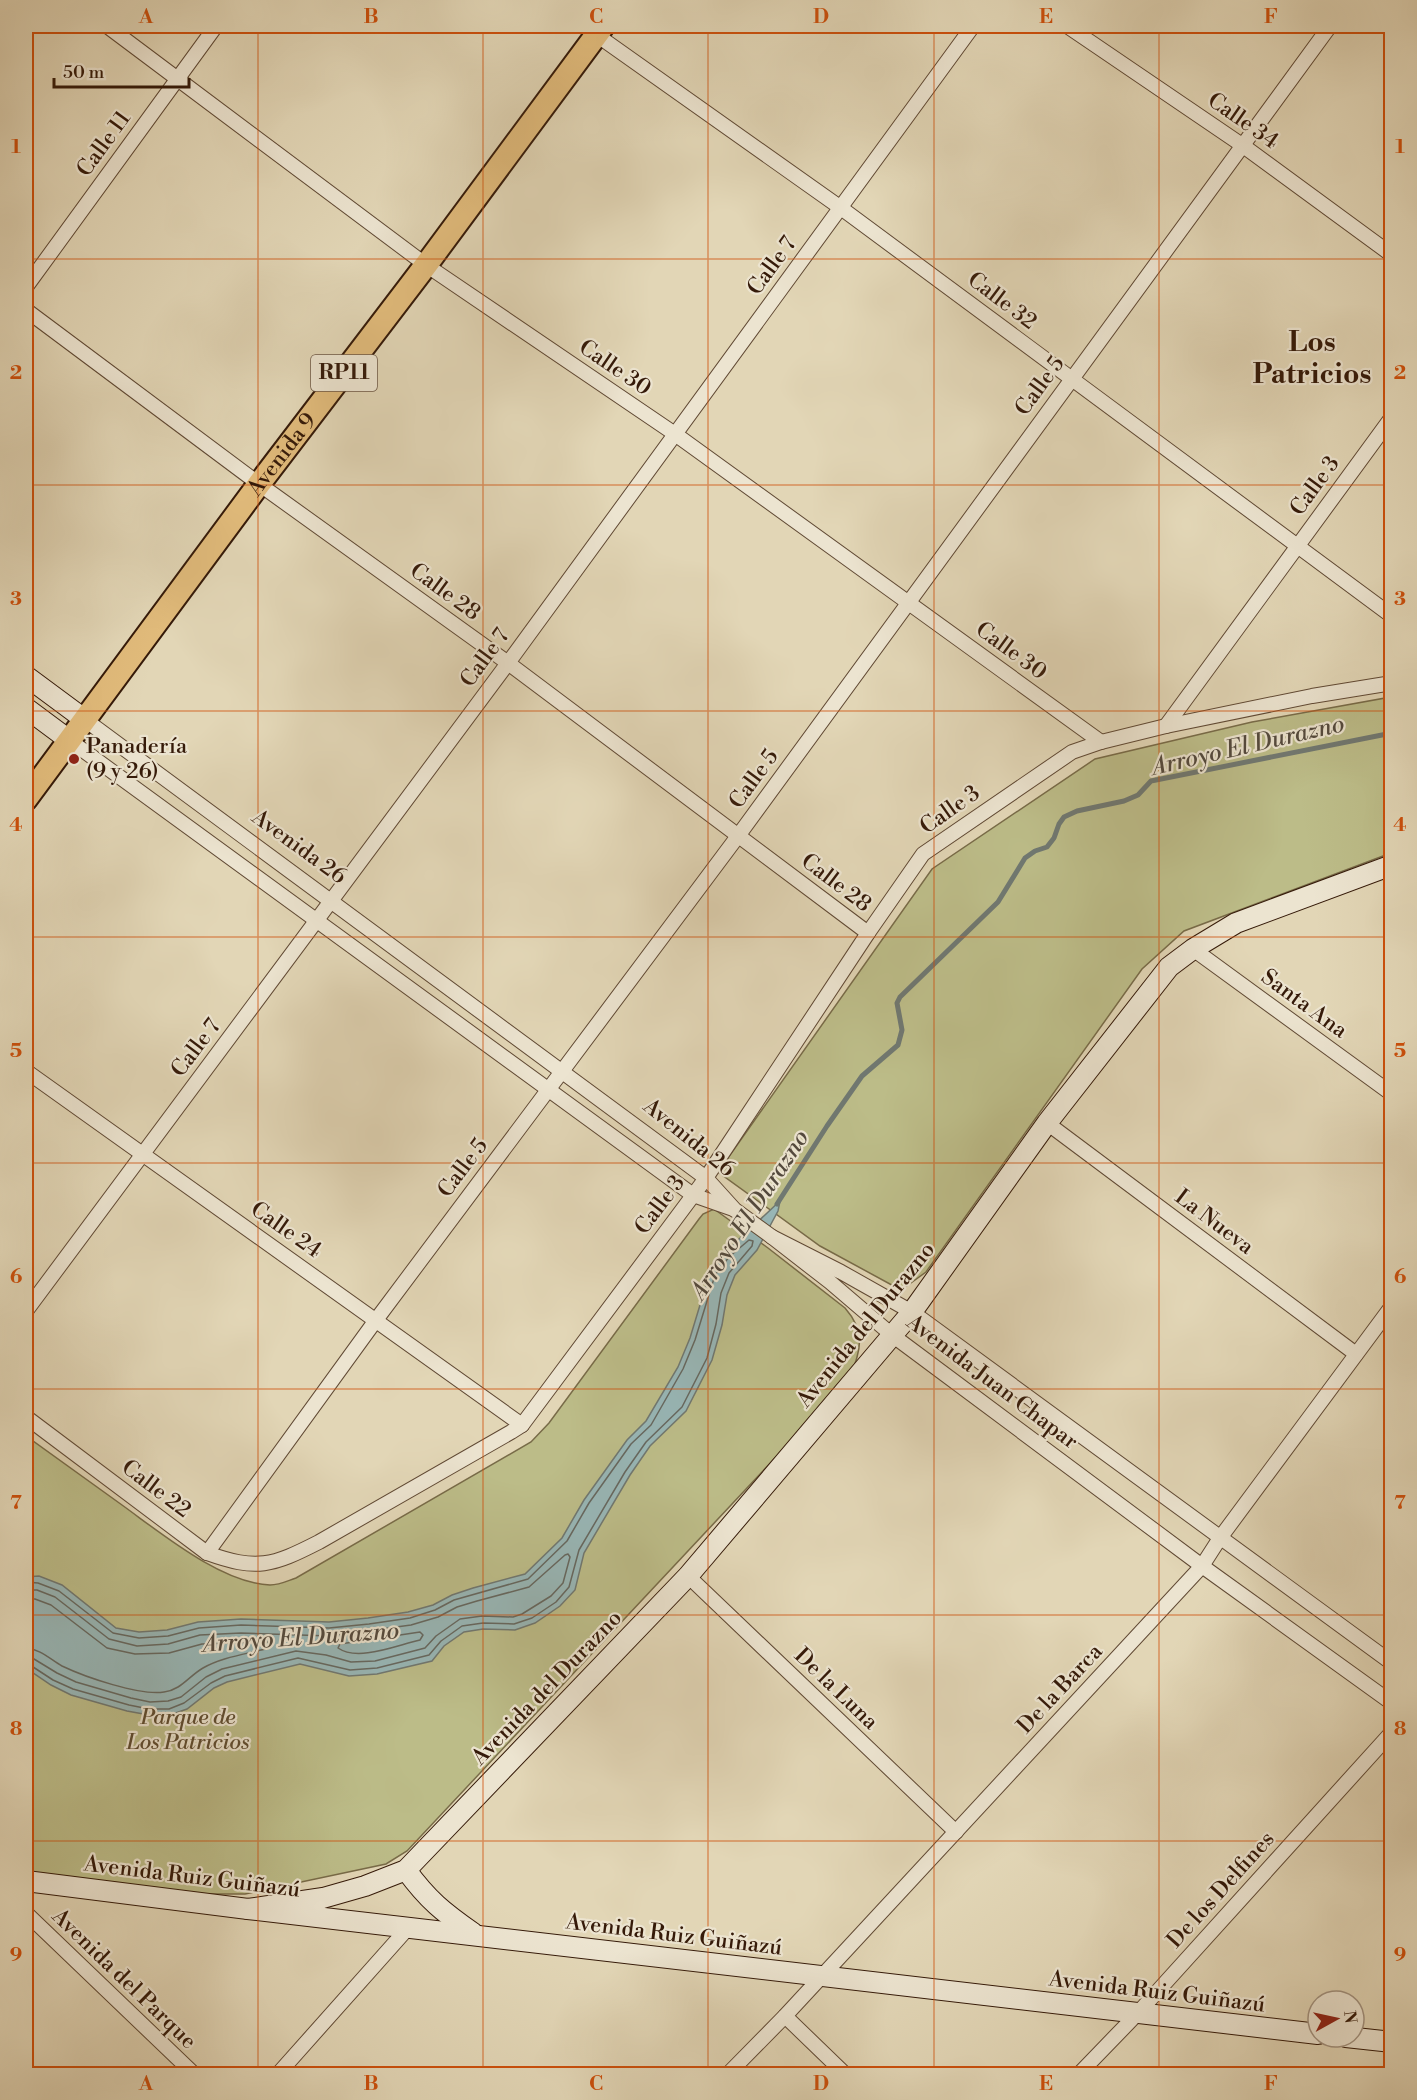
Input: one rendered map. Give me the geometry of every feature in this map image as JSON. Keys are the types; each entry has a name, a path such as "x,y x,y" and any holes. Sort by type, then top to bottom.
{"main road":[{"name":"Avenida 9","path":"26,798 259,484 426,265 595,29"},
{"name":"Avenida 26","path":"26,676 84,719"},
{"name":"Avenida 26","path":"26,708 69,740"},
{"name":"Avenida del Durazno","path":"406,1870 688,1576 912,1312 1047,1123 1169,967 1193,949 1236,923 1392,865"},
{"path":"248,1909 323,1898 365,1886 406,1870 422,1892 441,1911 476,1936"},
{"name":"Avenida Ruiz Guiñazú","path":"26,1881 1306,2033"},
{"path":"1366,2039 1392,2042"}],"street":[{"name":"Calle 30","path":"107,26 426,265 675,434 1101,742"},
{"name":"Calle 11","path":"26,286 216,26"},
{"name":"Calle 7","path":"26,1311 508,663 973,26"},
{"name":"Calle 34","path":"1067,26 1242,145 1392,255"},
{"name":"Calle 5","path":"207,1553 561,1070 738,836 1330,26"},
{"name":"Calle 32","path":"595,29 1392,616"},
{"name":"Calle 28","path":"26,310 259,484 508,663 868,933"},
{"name":"Calle 3","path":"1166,726 1392,417"},
{"name":"Calle 3","path":"274,1562 319,1542 522,1425 706,1178 923,854 1072,752 1101,742 1166,726 1392,682"},
{"name":"Avenida 26","path":"84,719 706,1178 735,1210"},
{"name":"Avenida 26","path":"69,740 693,1196 735,1210"},
{"name":"Santa Ana","path":"1193,949 1392,1094"},
{"name":"Calle 24","path":"26,1071 522,1425"},
{"name":"La Nueva","path":"1047,1123 1356,1354"},
{"path":"735,1210 772,1237"},
{"name":"Avenida Juan Chapar","path":"772,1237 912,1312 1392,1663"},
{"name":"Avenida Juan Chapar","path":"772,1237 830,1282 892,1335 1202,1566 1392,1703"},
{"name":"De la Barca","path":"728,2074 785,2016 1202,1566 1220,1538 1392,1306"},
{"name":"Calle 22","path":"26,1417 207,1553 236,1563 274,1562"},
{"name":"De la Luna","path":"688,1576 956,1832"},
{"name":"De los Delfines","path":"1079,2074 1137,2014 1392,1732"},
{"name":"Avenida del Parque","path":"26,1913 194,2074"},
{"path":"278,2074 408,1928"},
{"path":"785,2016 845,2074"}],"green space":[{"path":"1391,697 1391,853 1184,931 1142,969 926,1272 901,1290 820,1246 718,1172 932,869 1095,759 1252,722"},
{"name":"Parque de Los Patricios","path":"714,1209 845,1308 856,1326 860,1342 850,1378 407,1851 386,1864 245,1894 205,1894 26,1872 26,1436 192,1555 232,1576 251,1582 270,1585 283,1583 296,1578 531,1442 549,1423 699,1219 703,1214"}],"water":[{"path":"780,1201 778,1211 757,1250 735,1275 727,1295 722,1325 712,1360 686,1411 650,1446 630,1475 584,1553 575,1590 560,1606 535,1623 515,1630 483,1629 464,1632 444,1646 432,1661 377,1674 349,1676 300,1664 227,1682 214,1688 187,1709 170,1715 149,1715 127,1711 71,1695 26,1668 26,1577 39,1576 62,1585 116,1628 139,1632 167,1630 198,1622 241,1619 329,1622 408,1612 433,1605 473,1588 525,1574 562,1538 584,1500 627,1440 646,1421 678,1367 690,1338 710,1272 724,1253"}],"waterway":[{"name":"Arroyo El Durazno","path":"777,1204 862,1076 898,1045 902,1030 897,1003 900,997 998,902 1025,858 1047,847 1064,817 1077,811 1124,801 1138,795 1151,781 1392,733"}],"place":[{"name":"Panadería (9 y 26)","path":"74,759"}],"district":[{"name":"Los Patricios","path":"1312,358"}]}
